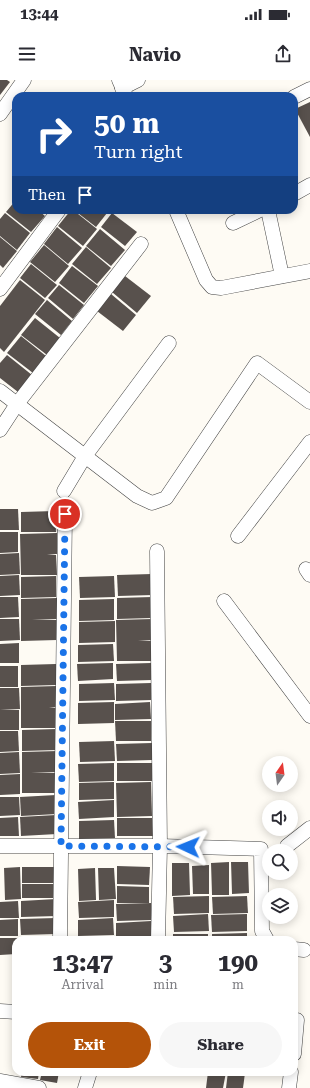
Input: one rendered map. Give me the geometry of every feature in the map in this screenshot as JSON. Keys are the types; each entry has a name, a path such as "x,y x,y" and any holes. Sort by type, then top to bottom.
{"street":[{"path":"16,92 24,80"},
{"path":"122,88 138,80"},
{"path":"298,95 310,89"},
{"path":"0,114 12,97"},
{"path":"298,192 310,186"},
{"path":"0,289 56,214"},
{"path":"178,214 206,280 212,287 221,288 310,271"},
{"path":"233,223 252,214"},
{"path":"269,214 282,276"},
{"path":"0,430 17,404 141,244"},
{"path":"64,491 85,456 169,343"},
{"path":"0,391 137,496 152,503 166,498 257,363 310,402"},
{"path":"238,536 310,442"},
{"path":"60,936 65,514"},
{"path":"157,552 160,846 158,936"},
{"path":"224,600 310,716"},
{"path":"290,844 310,828"},
{"path":"0,846 160,846 261,849 262,931 265,936"},
{"path":"0,1011 12,1012"},
{"path":"298,1032 300,1021"},
{"path":"85,1088 89,1076"},
{"path":"289,1088 290,1076"},
{"path":"0,1080 39,1088"}],"building":[{"path":"0,80 7,80 10,82 0,95"},
{"path":"310,102 310,137 298,115 298,108"},
{"path":"12,205 12,214 43,214 45,216 31,232 6,212"},
{"path":"5,213 30,233 17,250 0,236 0,219"},
{"path":"68,214 78,214 97,229 83,246 58,226"},
{"path":"79,214 106,214 96,227"},
{"path":"111,214 113,214 137,232 125,246 101,227"},
{"path":"57,227 82,248 68,264 44,244"},
{"path":"100,229 125,250 111,266 86,246"},
{"path":"0,237 17,251 3,268 0,265"},
{"path":"44,245 69,266 55,282 30,262"},
{"path":"86,247 111,268 97,284 72,264"},
{"path":"31,264 57,285 45,298 20,278"},
{"path":"72,266 98,286 84,303 59,283"},
{"path":"125,276 151,296 137,313 112,292"},
{"path":"20,280 45,300 4,352 0,348 0,306"},
{"path":"59,285 84,305 73,319 48,298"},
{"path":"111,294 136,315 123,331 97,311"},
{"path":"47,300 72,321 61,335 35,314"},
{"path":"35,318 60,338 47,355 21,335"},
{"path":"21,336 46,356 33,373 7,353"},
{"path":"7,355 32,375 18,392 0,378 0,363"},
{"path":"0,509 18,509 19,530 0,530"},
{"path":"55,511 56,532 21,532 21,512"},
{"path":"0,532 18,532 18,552 0,553"},
{"path":"57,533 57,554 47,554 56,555 57,575 21,575 20,534"},
{"path":"19,553 20,574 0,575 0,554"},
{"path":"152,574 153,595 118,596 117,575"},
{"path":"19,575 20,595 0,596 0,576"},
{"path":"56,576 56,597 21,598 21,577"},
{"path":"114,576 115,597 80,598 79,577"},
{"path":"0,597 18,597 19,617 0,618"},
{"path":"152,597 152,618 117,619 117,598"},
{"path":"57,598 57,619 32,620 57,620 57,640 21,641 21,599"},
{"path":"114,599 114,620 79,621 79,600"},
{"path":"0,619 19,619 20,640 0,641"},
{"path":"152,619 153,640 138,640 153,641 153,661 117,661 116,620"},
{"path":"115,621 115,642 79,643 79,622"},
{"path":"19,643 19,663 0,663 0,644"},
{"path":"113,644 114,661 78,662 78,645"},
{"path":"113,663 113,679 78,681 77,664"},
{"path":"151,663 152,680 117,681 116,664"},
{"path":"56,664 56,685 21,686 21,665"},
{"path":"0,666 18,666 18,687 0,687"},
{"path":"114,683 115,700 79,701 79,684"},
{"path":"151,683 152,700 116,701 116,684"},
{"path":"57,686 58,707 49,707 57,708 57,728 21,728 21,687"},
{"path":"0,688 19,688 20,709 0,710"},
{"path":"114,702 114,723 78,724 78,703"},
{"path":"150,702 151,719 115,720 115,704"},
{"path":"0,710 19,710 19,730 0,730"},
{"path":"115,721 151,721 151,741 116,741"},
{"path":"57,729 57,750 22,751 22,730"},
{"path":"0,731 18,731 19,751 0,752"},
{"path":"114,741 115,761 80,762 79,742"},
{"path":"152,743 152,760 117,761 116,744"},
{"path":"58,751 58,772 31,773 58,773 58,793 22,793 22,752"},
{"path":"19,752 20,773 0,774 0,753"},
{"path":"114,763 114,781 79,782 78,764"},
{"path":"117,763 152,763 153,781 117,781"},
{"path":"20,774 20,794 0,795 0,775"},
{"path":"114,782 114,799 79,800 79,783"},
{"path":"151,782 152,816 117,817 116,783"},
{"path":"56,795 57,814 21,816 20,797"},
{"path":"0,797 19,797 20,815 0,816"},
{"path":"114,800 114,817 79,819 78,802"},
{"path":"56,815 57,834 21,836 20,817"},
{"path":"18,817 19,836 0,836 0,818"},
{"path":"117,818 152,818 153,836 117,836"},
{"path":"114,820 115,838 79,839 79,821"},
{"path":"229,862 229,895 212,895 211,863"},
{"path":"231,862 248,862 249,893 232,894"},
{"path":"172,863 189,863 190,895 172,896"},
{"path":"209,865 209,894 193,894 192,866"},
{"path":"117,866 150,867 149,885 117,884"},
{"path":"20,867 21,899 5,900 4,868"},
{"path":"22,867 54,867 54,883 22,883"},
{"path":"95,868 96,900 79,901 78,869"},
{"path":"98,868 114,868 116,899 99,900"},
{"path":"22,884 54,884 54,898 22,898"},
{"path":"117,886 149,887 149,903 117,903"},
{"path":"209,896 209,913 174,914 173,897"},
{"path":"247,896 248,913 213,914 212,897"},
{"path":"56,899 57,916 21,917 21,901"},
{"path":"114,900 114,917 79,918 78,902"},
{"path":"18,901 19,918 0,918 0,902"},
{"path":"151,903 152,920 117,921 116,904"},
{"path":"208,914 209,931 174,932 173,916"},
{"path":"247,914 247,931 212,932 211,915"},
{"path":"56,918 56,934 21,935 20,919"},
{"path":"113,918 114,935 78,936 78,920"},
{"path":"18,919 18,936 0,936 0,920"},
{"path":"151,921 152,936 116,936 116,923"},
{"path":"247,933 247,936 212,936 212,934"},
{"path":"173,934 208,934 208,936 173,936"},
{"path":"0,938 12,938 12,954 0,955"},
{"path":"21,1076 38,1076 38,1079"},
{"path":"41,1076 58,1076 57,1083 40,1080"},
{"path":"208,1076 225,1076 223,1088 206,1088"},
{"path":"228,1076 245,1076 243,1088 226,1088"}],"route":[{"path":"65,514 61,846 188,847"}]}
